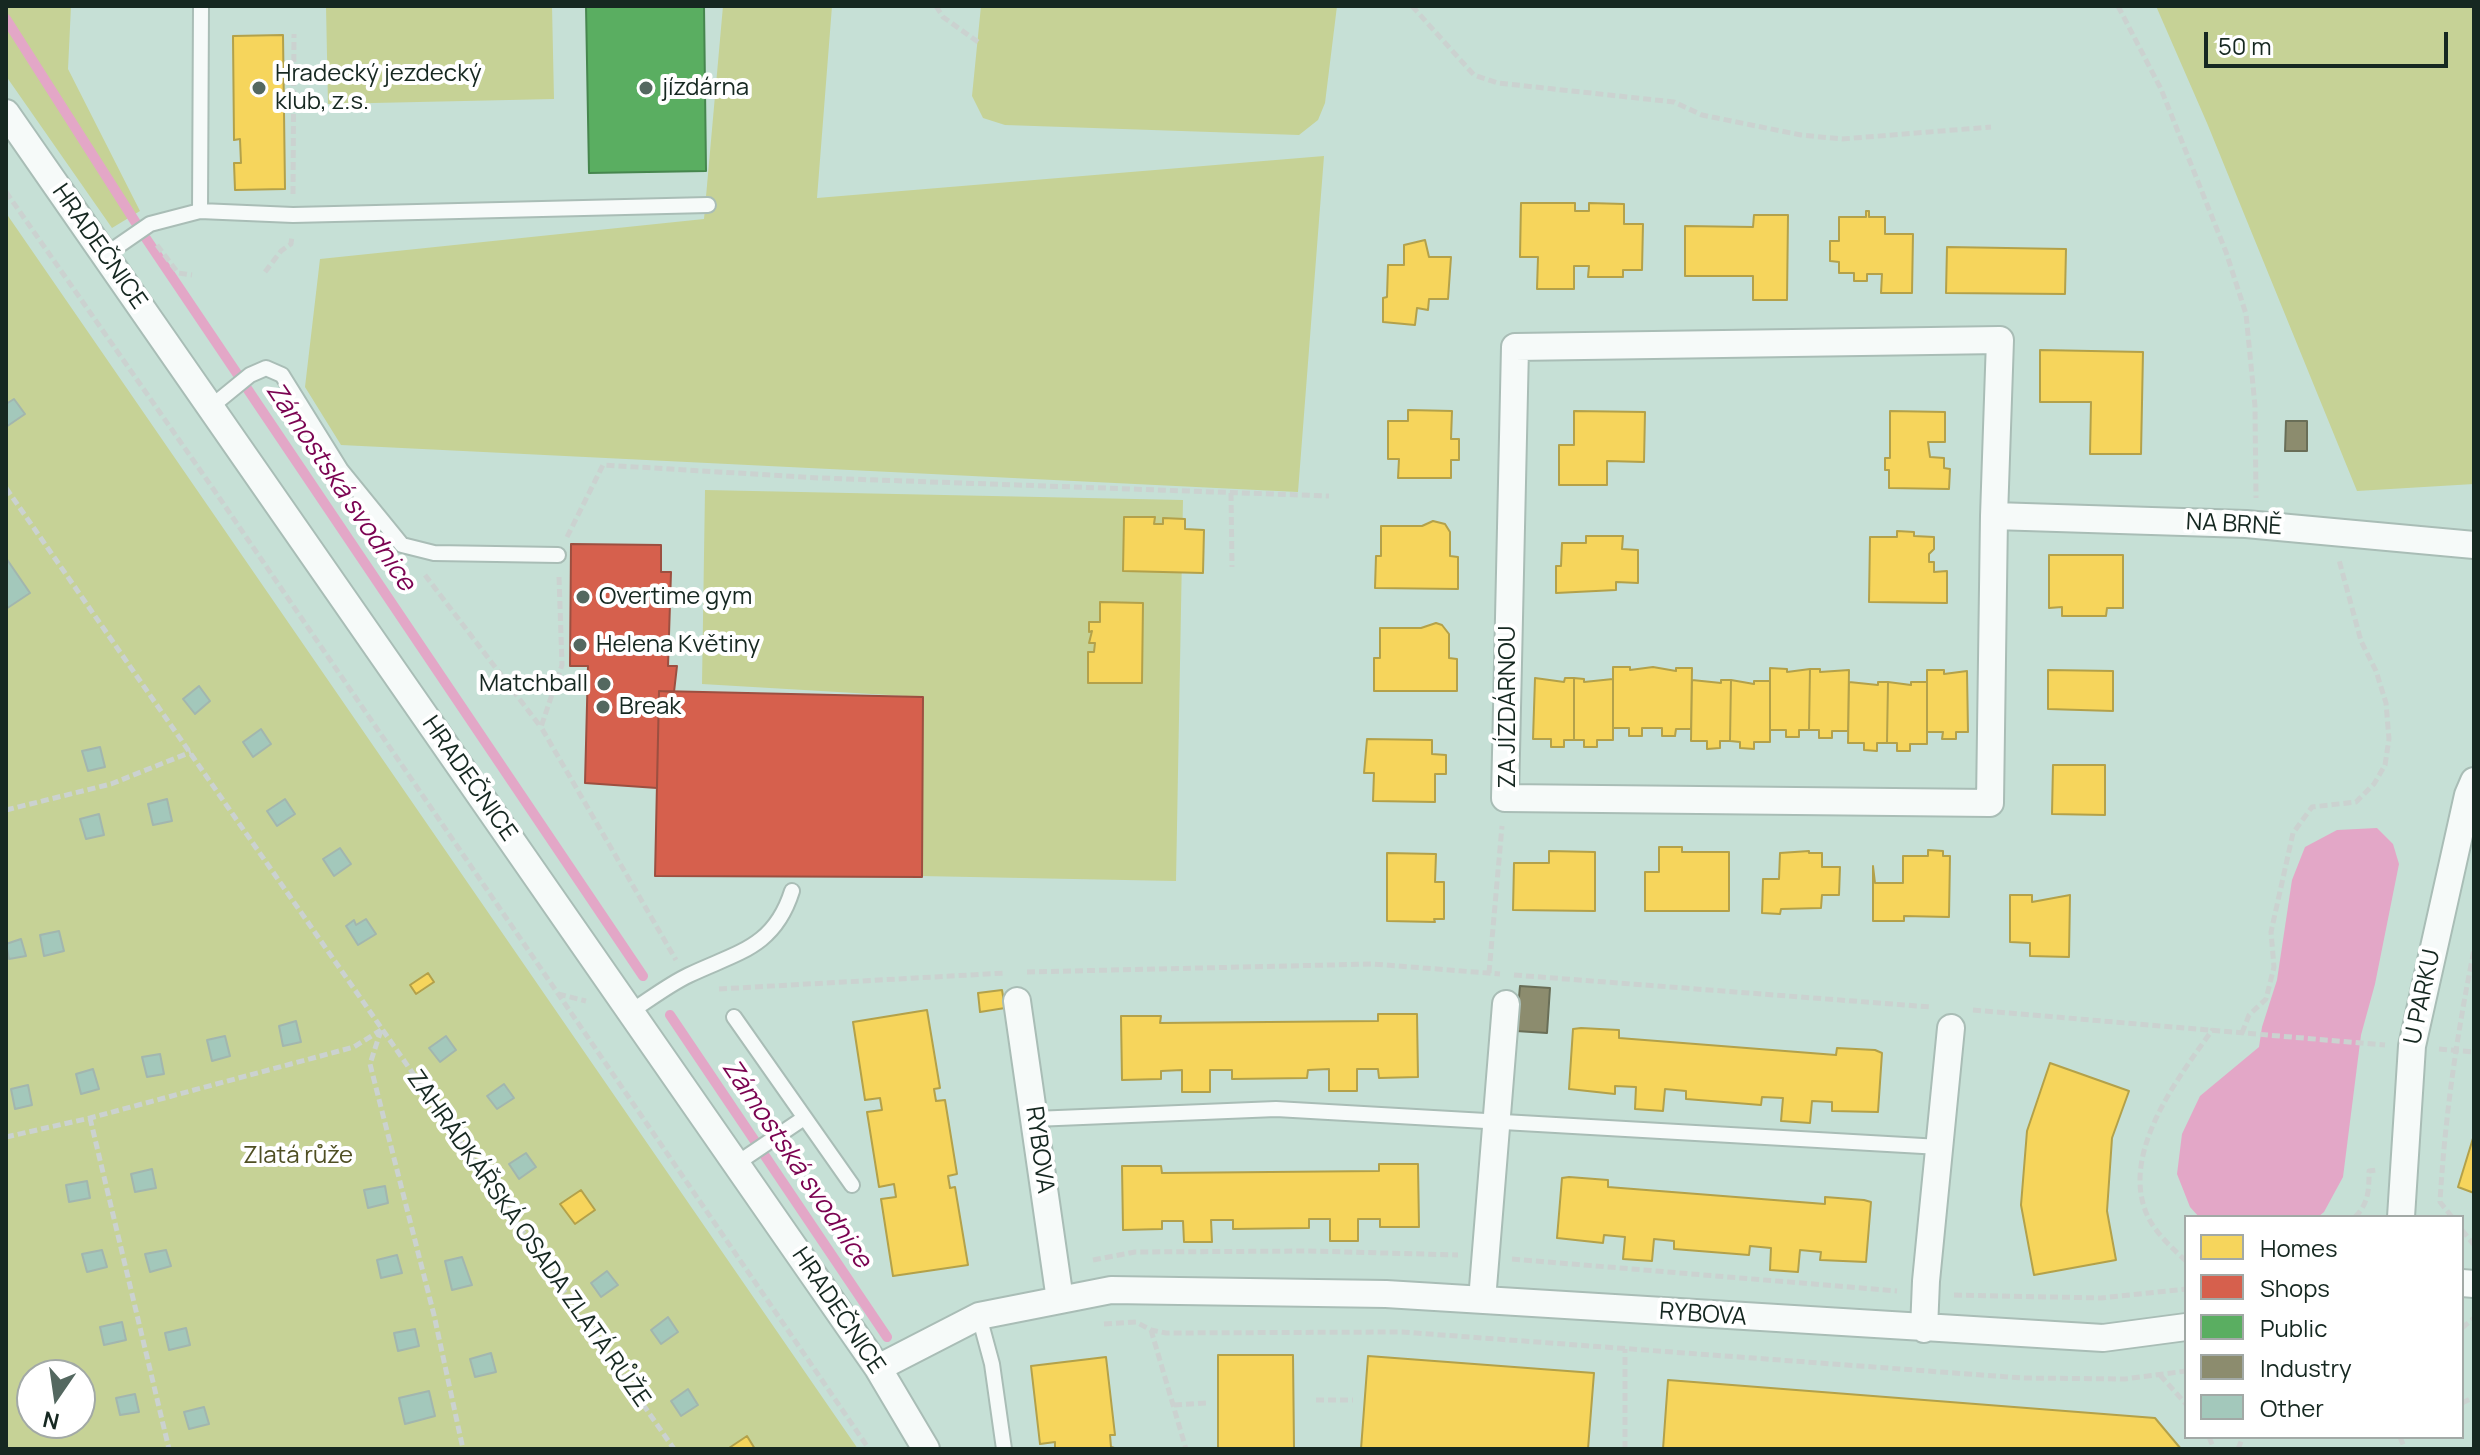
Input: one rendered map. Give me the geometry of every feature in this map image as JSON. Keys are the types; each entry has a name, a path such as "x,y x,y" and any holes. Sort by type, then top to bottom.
{"street":[{"name":"HRADEČNICE","path":"6,113 878,1368 926,1449"},
{"name":"ZA JÍZDÁRNOU","path":"2000,340 1990,803 1505,798 1515,347 2000,340"},
{"name":"NA BRNĚ","path":"1994,516 2257,524 2474,545"},
{"name":"U PARKU","path":"2401,1215 2412,1046 2468,795 2474,781"},
{"name":"RYBOVA","path":"1017,1001 1060,1300"},
{"path":"1482,1300 1506,1004"},
{"path":"1924,1329 1940,1147 1957,1018"},
{"name":"RYBOVA","path":"878,1368 979,1316 1111,1290 1386,1294 2103,1338 2184,1327"}],"lane":[{"path":"200,211 201,6"},
{"path":"105,255 147,226 200,211 293,215 708,205"},
{"path":"212,406 250,375 266,368 282,375 341,470 402,545 434,553 558,555"},
{"path":"630,1012 679,981 759,942 775,929 792,891"},
{"path":"734,1017 852,1185"},
{"path":"1034,1119 1276,1109 1940,1147"},
{"path":"736,1164 804,1118"},
{"path":"979,1316 992,1364 1004,1449"}],"path":[{"path":"936,6 943,17 978,42"},
{"path":"1412,6 1474,75 1498,83 1674,102 1702,115 1801,135 1842,139 1991,127"},
{"path":"2118,6 2161,89 2226,252 2246,314 2255,406 2257,524"},
{"path":"265,272 281,251 291,244 294,34"},
{"path":"6,192 214,490 869,1449"},
{"path":"147,226 178,273 192,275"},
{"path":"541,727 562,665 558,555 603,465 820,478 1329,496"},
{"name":"ZAHRÁDKÁŘSKÁ OSADA ZLATÁ RŮŽE","path":"6,488 674,1449"},
{"path":"1231,493 1232,567"},
{"path":"402,545 541,727 679,981 725,989 1015,972 1373,964 1933,1007"},
{"path":"2242,1033 2249,1015 2266,999 2274,967 2271,932 2293,833 2312,807 2356,802 2374,784 2385,765 2389,739 2386,703 2376,671 2361,641 2338,553"},
{"path":"6,810 111,784 191,752"},
{"path":"1489,973 1505,798"},
{"path":"2450,1215 2440,1202 2442,1172 2454,1050 2474,950"},
{"path":"1957,1018 2213,1028 2360,1043"},
{"path":"2184,1259 2149,1220 2139,1185 2144,1153 2169,1090 2213,1028"},
{"path":"6,1137 90,1118 354,1047 382,1029"},
{"name":"ZAHRÁDKÁŘSKÁ OSADA ZLATÁ RŮŽE","path":"382,1029 370,1064 434,1315 463,1449"},
{"path":"90,1118 169,1449"},
{"path":"1056,1268 1135,1252 1357,1251 1485,1257 2001,1298 2101,1298 2184,1289"},
{"path":"1101,1324 1136,1322 1166,1333 1402,1332 2022,1378 2125,1379 2184,1371"},
{"path":"1151,1330 1186,1449"},
{"path":"1625,1349 1625,1449"},
{"path":"2160,1375 2184,1402"},
{"path":"1316,1400 1353,1400"},
{"path":"1174,1405 1206,1403"}],"green space":[{"path":"6,6 71,6 68,69 140,211 112,228 6,76"},
{"path":"326,6 552,6 554,99 328,104"},
{"path":"723,6 832,6 817,198 1324,156 1298,492 341,445 305,387 320,259 704,219"},
{"path":"981,6 1337,6 1325,103 1318,120 1299,135 1005,125 983,118 972,96"},
{"path":"2156,6 2474,6 2474,484 2357,491"},
{"name":"Zlatá růže","path":"6,213 858,1449 6,1449"},
{"path":"705,490 1183,500 1176,881 920,876 923,697 702,684"}],"shaded area":[{"path":"2377,828 2393,844 2399,864 2375,984 2361,1035 2343,1177 2320,1215 2197,1215 2190,1207 2177,1174 2182,1134 2200,1096 2259,1047 2277,980 2292,880 2305,847 2337,830"}],"building: Homes":[{"name":"Hradecký jezdecký klub, z.s.","path":"283,35 285,189 235,190 234,163 241,163 240,139 234,140 233,36"},
{"path":"1521,203 1575,203 1575,211 1589,211 1589,203 1624,204 1624,224 1643,224 1642,270 1623,270 1623,277 1588,277 1589,266 1574,266 1574,289 1537,289 1538,257 1520,257"},
{"path":"1866,211 1869,211 1869,217 1885,217 1885,234 1913,234 1912,293 1881,293 1882,274 1867,274 1867,281 1854,281 1854,273 1839,273 1839,262 1830,261 1830,241 1839,241 1839,217 1866,217"},
{"path":"1754,215 1788,215 1787,300 1753,300 1753,276 1685,276 1685,226 1753,227"},
{"path":"1425,240 1429,257 1451,257 1448,299 1429,299 1428,310 1417,308 1415,325 1383,322 1388,265 1404,265 1404,245"},
{"path":"1947,247 2066,249 2065,294 1946,293"},
{"path":"2040,350 2143,352 2141,454 2090,454 2091,402 2040,402"},
{"path":"1408,410 1452,411 1451,439 1459,439 1459,460 1451,460 1451,478 1398,478 1399,459 1388,459 1388,421 1408,421"},
{"path":"1574,411 1645,412 1644,462 1607,461 1607,485 1559,485 1559,445 1574,445"},
{"path":"1890,411 1945,412 1945,442 1928,442 1930,457 1944,458 1944,468 1950,469 1949,489 1889,488 1885,458 1890,458"},
{"path":"1124,517 1155,517 1154,524 1163,524 1163,518 1185,519 1185,529 1204,530 1203,573 1123,571"},
{"path":"1433,521 1445,524 1450,532 1450,556 1458,557 1458,589 1375,588 1376,556 1381,556 1381,526 1422,526"},
{"path":"1897,531 1934,537 1929,562 1934,562 1934,572 1947,571 1947,603 1869,602 1870,537 1897,537"},
{"path":"1586,536 1623,536 1622,549 1638,550 1638,583 1616,582 1616,590 1556,593 1556,566 1561,566 1562,543 1586,543"},
{"path":"2049,555 2123,555 2123,608 2107,608 2106,616 2062,616 2062,607 2049,608"},
{"path":"1100,602 1143,603 1142,683 1088,683 1088,652 1094,652 1095,643 1089,643 1092,631 1089,632 1089,622 1100,622"},
{"path":"1436,623 1449,634 1449,658 1457,659 1457,691 1374,691 1374,658 1380,658 1380,628 1421,628"},
{"path":"1613,667 1630,667 1630,670 1653,667 1676,671 1676,668 1692,668 1691,729 1676,729 1675,736 1662,736 1662,728 1642,728 1642,736 1629,736 1629,728 1613,728"},
{"path":"1770,668 1787,669 1787,672 1810,669 1809,730 1799,730 1799,737 1786,737 1786,730 1770,730"},
{"path":"1810,669 1820,669 1820,672 1849,670 1848,731 1832,731 1832,738 1819,738 1819,730 1809,730"},
{"path":"1927,670 1944,670 1944,674 1967,671 1968,732 1956,732 1956,739 1942,739 1943,732 1927,732"},
{"path":"2048,670 2113,671 2113,711 2048,709"},
{"path":"1535,678 1564,682 1565,678 1574,678 1574,740 1564,740 1564,747 1551,747 1551,739 1533,739"},
{"path":"1574,678 1584,679 1584,682 1613,679 1613,740 1597,740 1597,747 1584,747 1584,740 1574,740"},
{"path":"1692,680 1721,683 1721,680 1731,680 1730,741 1720,741 1720,748 1707,749 1707,741 1691,741"},
{"path":"1731,680 1754,684 1754,681 1770,681 1770,742 1754,742 1754,749 1740,748 1740,742 1730,741"},
{"path":"1849,682 1878,685 1878,682 1888,682 1887,743 1877,743 1877,751 1864,750 1864,743 1848,743"},
{"path":"1888,682 1911,685 1911,682 1927,682 1927,744 1910,744 1910,751 1897,751 1897,743 1887,743"},
{"path":"1367,739 1432,740 1432,754 1446,755 1446,774 1435,774 1435,802 1373,801 1374,773 1364,773"},
{"path":"2053,765 2105,765 2105,815 2052,814"},
{"path":"1659,847 1682,847 1682,852 1729,852 1729,911 1645,911 1645,872 1659,872"},
{"path":"1928,850 1943,851 1943,856 1950,856 1949,917 1904,916 1904,921 1873,921 1873,866 1875,883 1903,883 1903,856 1928,856"},
{"path":"1549,851 1595,852 1595,911 1513,910 1514,863 1549,863"},
{"path":"1387,853 1436,854 1435,882 1444,882 1444,919 1434,919 1435,922 1387,921"},
{"path":"1780,853 1822,853 1822,867 1840,867 1839,895 1822,895 1821,908 1781,909 1780,914 1762,913 1763,879 1779,879"},
{"path":"2010,895 2032,895 2032,902 2070,895 2069,957 2030,956 2030,943 2010,942"},
{"path":"428,973 434,982 416,994 410,985"},
{"path":"1002,990 1005,1008 980,1012 978,993"},
{"path":"927,1010 940,1088 934,1089 936,1101 945,1100 957,1174 948,1176 950,1188 955,1187 968,1265 893,1276 881,1199 896,1197 894,1184 879,1187 867,1112 882,1110 880,1098 865,1100 853,1022"},
{"path":"1378,1014 1417,1014 1418,1077 1379,1078 1378,1069 1357,1069 1357,1091 1329,1091 1329,1069 1308,1070 1307,1078 1232,1079 1232,1070 1210,1070 1210,1092 1182,1092 1182,1070 1161,1071 1161,1079 1122,1080 1121,1016 1161,1016 1160,1023 1378,1021"},
{"path":"1573,1029 1619,1030 1619,1038 1836,1055 1837,1048 1875,1050 1882,1053 1878,1112 1832,1111 1832,1102 1812,1101 1810,1123 1781,1121 1783,1098 1762,1097 1761,1105 1686,1099 1686,1091 1665,1089 1663,1111 1635,1109 1636,1087 1615,1086 1615,1094 1569,1089"},
{"path":"2050,1063 2129,1091 2112,1138 2107,1211 2116,1260 2034,1275 2021,1205 2027,1131"},
{"path":"2474,1135 2474,1193 2458,1187"},
{"path":"1379,1164 1418,1164 1419,1227 1380,1227 1380,1219 1358,1219 1358,1241 1330,1241 1330,1219 1309,1219 1309,1228 1233,1229 1233,1220 1211,1220 1212,1242 1184,1242 1183,1221 1162,1221 1162,1229 1123,1230 1122,1166 1161,1166 1162,1173 1379,1171"},
{"path":"1562,1178 1608,1180 1608,1187 1825,1204 1825,1197 1871,1202 1866,1262 1820,1260 1821,1252 1800,1250 1798,1272 1770,1270 1771,1248 1750,1246 1749,1255 1674,1249 1674,1241 1654,1239 1652,1261 1623,1259 1625,1237 1604,1235 1603,1243 1557,1238"},
{"path":"581,1190 595,1210 575,1224 560,1204"},
{"path":"1218,1355 1293,1355 1294,1448 1218,1449"},
{"path":"1368,1356 1594,1373 1588,1449 1361,1449"},
{"path":"1106,1357 1115,1435 1110,1435 1111,1447 1118,1449 1055,1449 1055,1442 1040,1444 1031,1366"},
{"path":"1668,1380 2155,1418 2181,1449 1663,1449"},
{"path":"747,1436 755,1449 729,1448"}],"building: Shops":[{"path":"571,544 661,545 661,572 671,572 668,666 677,666 674,692 659,691 657,788 585,783 588,666 570,666"},
{"path":"659,691 923,697 922,877 655,876"}],"building: Public":[{"name":"jízdárna","path":"586,6 704,6 706,171 589,173"}],"building: Industry":[{"path":"2286,421 2307,421 2307,451 2285,451"},
{"path":"1520,986 1550,988 1547,1033 1516,1031"}],"building: Other":[{"path":"14,399 25,414 6,427 6,404"},
{"path":"6,558 30,593 6,609"},
{"path":"199,686 210,701 195,714 183,699"},
{"path":"261,729 271,744 253,757 243,742"},
{"path":"100,747 105,767 88,771 82,751"},
{"path":"167,799 172,821 153,825 148,804"},
{"path":"285,799 295,814 277,826 267,811"},
{"path":"99,814 104,835 86,839 80,819"},
{"path":"340,848 351,864 334,876 323,859"},
{"path":"366,919 376,934 358,945 346,926 354,920 356,925"},
{"path":"59,931 64,951 44,956 40,935"},
{"path":"21,939 26,956 9,959 6,944"},
{"path":"296,1021 301,1042 283,1046 279,1026"},
{"path":"225,1036 230,1056 212,1061 207,1040"},
{"path":"446,1036 456,1050 440,1062 429,1048"},
{"path":"160,1054 164,1074 147,1077 142,1057"},
{"path":"93,1069 99,1089 81,1094 76,1074"},
{"path":"504,1084 514,1098 497,1109 487,1096"},
{"path":"28,1085 32,1105 15,1109 11,1089"},
{"path":"526,1153 536,1167 519,1179 509,1164"},
{"path":"152,1169 156,1188 135,1192 131,1174"},
{"path":"87,1181 90,1198 69,1202 66,1185"},
{"path":"385,1186 388,1203 368,1208 364,1190"},
{"path":"102,1250 107,1267 87,1272 82,1254"},
{"path":"166,1250 171,1266 150,1272 145,1254"},
{"path":"397,1255 402,1273 381,1278 377,1260"},
{"path":"462,1257 472,1285 452,1290 445,1261"},
{"path":"607,1271 618,1285 601,1297 591,1283"},
{"path":"668,1317 678,1332 661,1344 651,1330"},
{"path":"122,1322 126,1340 104,1345 100,1327"},
{"path":"186,1328 190,1345 169,1350 165,1333"},
{"path":"415,1329 419,1346 398,1351 394,1333"},
{"path":"491,1353 496,1372 475,1377 470,1359"},
{"path":"688,1389 698,1405 681,1416 671,1401"},
{"path":"429,1391 435,1416 405,1424 399,1398"},
{"path":"135,1394 139,1412 120,1415 116,1398"},
{"path":"204,1407 209,1424 189,1429 184,1412"}],"waterway":[{"name":"Zámostská svodnice","path":"6,19 143,234 643,976"},
{"name":"Zámostská svodnice","path":"670,1015 887,1337"}],"place":[{"name":"Hradecký jezdecký klub, z.s.","path":"259,88"},
{"name":"jízdárna","path":"646,88"},
{"name":"Overtime gym","path":"583,597"},
{"name":"Helena Květiny","path":"580,645"},
{"name":"Matchball","path":"604,684"},
{"name":"Break","path":"603,707"}]}
